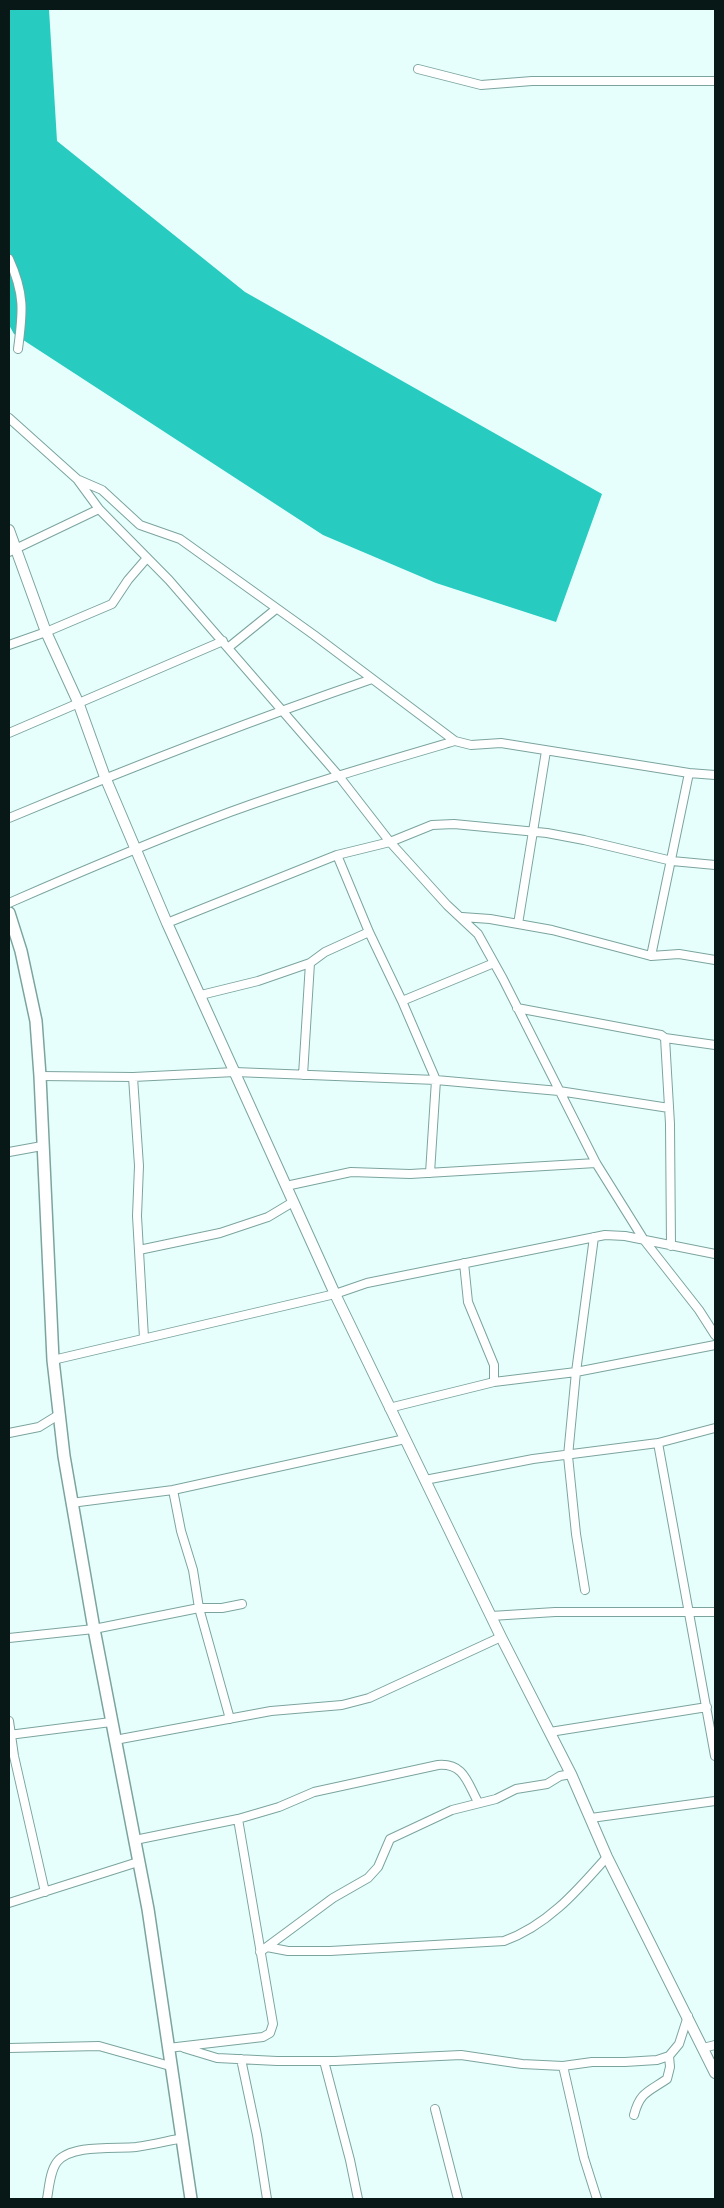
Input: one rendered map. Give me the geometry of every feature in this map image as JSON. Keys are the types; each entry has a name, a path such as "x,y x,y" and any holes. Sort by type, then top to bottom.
{"main road":[{"path":"9,913 21,951 34,1005 40,1076 53,1360 71,1503 111,1722 148,1908 191,2199"}],"street":[{"path":"418,69 481,85 532,81 715,81"},
{"path":"9,259 19,282 23,312 18,349"},
{"path":"9,418 77,480 99,509 223,641 338,775 390,842 447,905 478,934 596,1163 644,1240 699,1310 715,1335"},
{"path":"77,480 102,490 140,525 180,539 314,635 455,741 471,745 501,743 689,773 715,775"},
{"path":"12,550 99,509"},
{"path":"9,530 12,550 78,702 105,778 167,923 335,1294 501,1637 571,1774 607,1858 688,2016 715,2074"},
{"path":"9,645 46,632 112,604 128,580 147,558"},
{"path":"229,648 276,609"},
{"path":"9,733 223,641"},
{"path":"9,818 105,778 282,710 372,679"},
{"path":"9,903 136,848 231,812 338,775 455,741"},
{"path":"518,924 546,751"},
{"path":"652,956 689,773"},
{"path":"167,923 337,855 390,842 432,825 454,824 533,832 584,840 672,861 715,864"},
{"path":"337,855 369,932 402,1001 436,1080 430,1173"},
{"path":"462,918 490,919 552,930 652,956 679,954 715,960"},
{"path":"201,995 258,981 310,963 324,952 369,932"},
{"path":"304,1075 310,963"},
{"path":"402,1001 494,963"},
{"path":"517,1008 664,1038 715,1045"},
{"path":"664,1038 669,1108 671,1246"},
{"path":"40,1076 133,1077 235,1072 436,1080 559,1091 669,1108"},
{"path":"133,1077 139,1166 139,1250 144,1338"},
{"path":"9,1152 42,1146"},
{"path":"286,1186 351,1172 430,1173 596,1163"},
{"path":"139,1250 220,1233 268,1217 294,1202"},
{"path":"53,1360 335,1294 367,1283 606,1235 625,1236 715,1254"},
{"path":"585,1590 576,1534 568,1456 576,1372 594,1237"},
{"path":"464,1263 468,1302 494,1365 494,1382"},
{"path":"389,1408 494,1382 576,1372 715,1345"},
{"path":"9,1432 39,1427 60,1414"},
{"path":"425,1480 533,1460 658,1443 715,1428"},
{"path":"71,1503 173,1490 405,1439"},
{"path":"658,1443 715,1756"},
{"path":"173,1490 181,1531 193,1570 199,1608 230,1719"},
{"path":"9,1638 94,1629 199,1608 222,1608 242,1604"},
{"path":"491,1616 555,1612 715,1612"},
{"path":"115,1740 271,1711 353,1702 369,1698 501,1637"},
{"path":"550,1732 707,1707"},
{"path":"9,1721 10,1734 45,1892"},
{"path":"10,1734 111,1722"},
{"path":"135,1840 238,1819 279,1807 314,1792 448,1765 460,1771 478,1802"},
{"path":"260,1952 333,1898 368,1878 378,1867 390,1839 452,1810 496,1799 516,1789 547,1784 560,1776 571,1774"},
{"path":"590,1818 715,1801"},
{"path":"168,2048 184,2048 263,2037 270,2033 273,2024 238,1819"},
{"path":"267,1947 288,1951 330,1951 504,1941 520,1935 572,1897 607,1858"},
{"path":"9,1903 138,1862"},
{"path":"184,2048 217,2058 324,2061 461,2055 522,2064 563,2066 592,2062 657,2060 669,2056 679,2044 688,2016"},
{"path":"703,2048 715,2045"},
{"path":"9,2048 99,2046 170,2066"},
{"path":"634,2115 638,2101 646,2091 667,2079 670,2067 669,2056"},
{"path":"241,2059 257,2136 266,2199"},
{"path":"324,2061 350,2160 358,2199"},
{"path":"563,2066 584,2158 598,2199"},
{"path":"435,2109 458,2199"},
{"path":"47,2199 49,2184 56,2163 70,2153 93,2149 136,2147 183,2138"}],"shaded area":[{"path":"9,9 49,9 57,141 245,292 602,494 556,622 436,583 323,535 14,334 9,325"}]}
